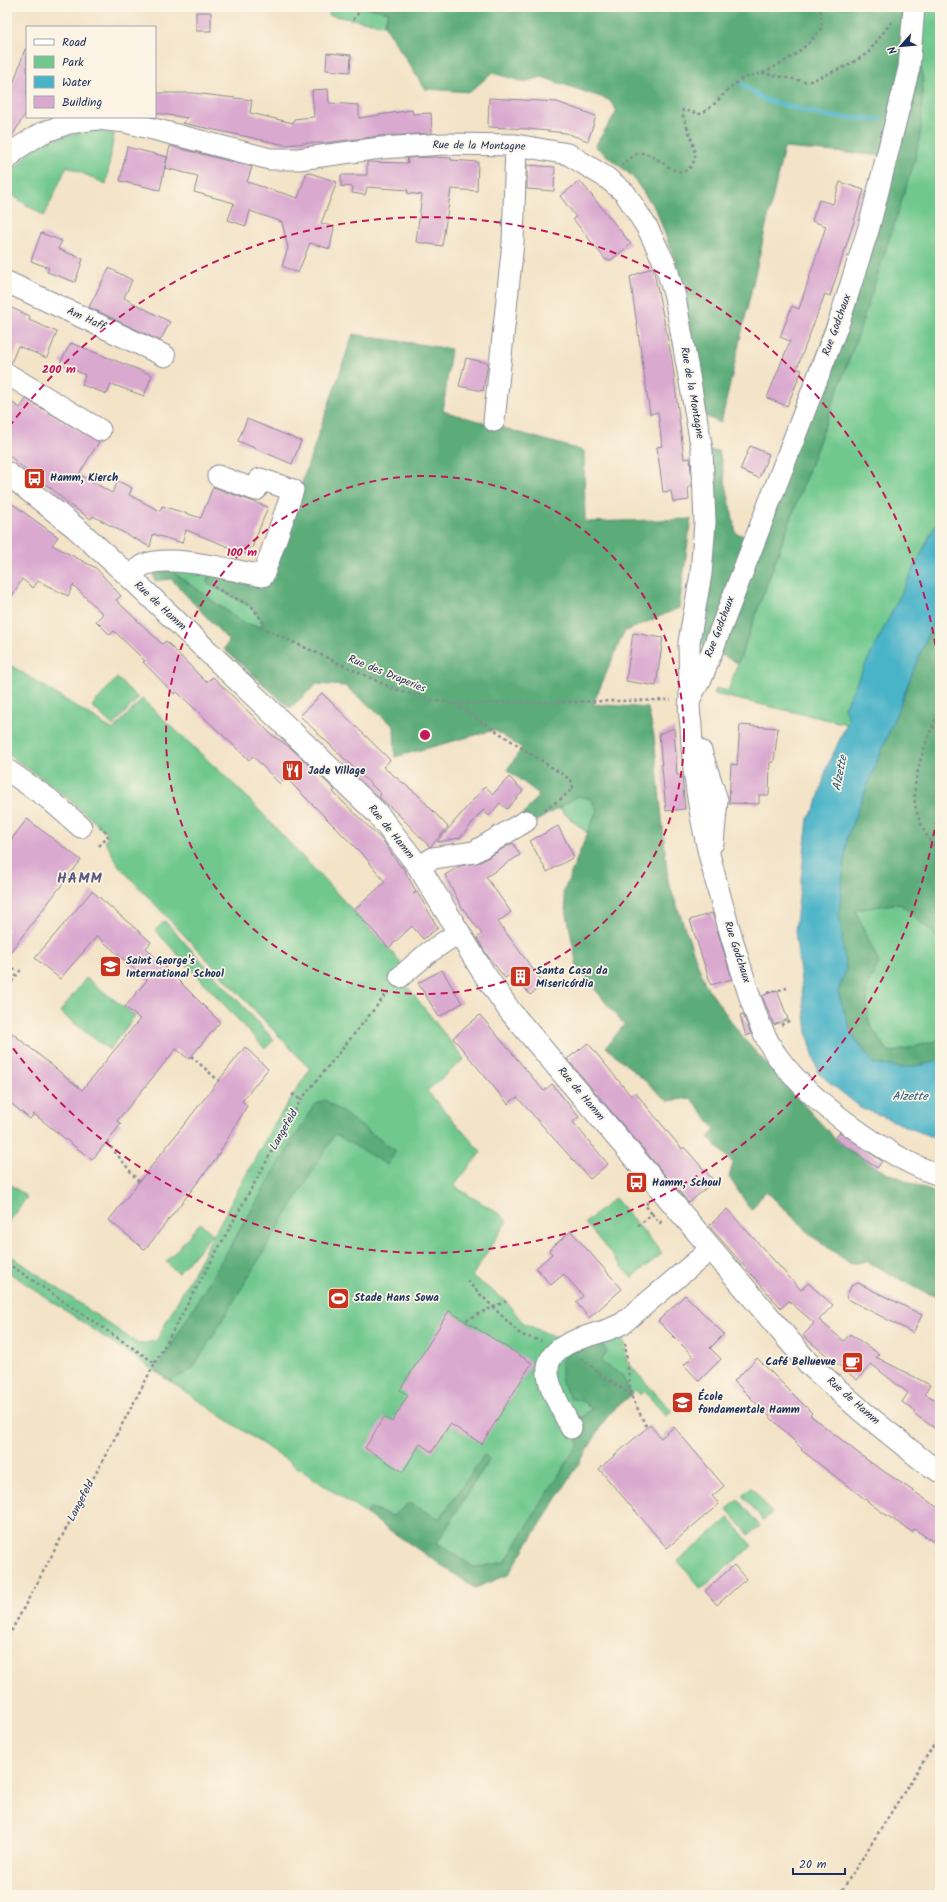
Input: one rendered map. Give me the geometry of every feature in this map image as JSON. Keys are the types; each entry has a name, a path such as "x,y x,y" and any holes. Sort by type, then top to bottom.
{"main road":[{"name":"Rue de Hamm","path":"7,473 76,528 131,578 372,807 402,843 419,867 510,1011 809,1364 926,1463 940,1471"}],"street":[{"name":"Rue Godchaux","path":"905,10 909,68 868,227 839,322 702,677 690,699 690,721 691,745 697,796 717,889 743,975 764,1032 779,1058 798,1081 835,1113 891,1152 925,1170 940,1175"},
{"name":"Rue de la Montagne","path":"7,159 18,148 42,133 68,123 97,119 126,122 270,159 299,158 381,148 445,144 516,144 568,154 607,178 625,193 648,229 666,266 675,297 702,450 705,522 701,574 689,642 690,699"},
{"path":"494,420 513,243 516,144"},
{"name":"Am Haff","path":"7,282 165,356"},
{"path":"7,374 100,430"},
{"path":"131,578 143,565 160,561 199,563 263,576 293,490 260,479 256,490 218,476"},
{"path":"7,771 49,799 81,827"},
{"path":"419,867 433,858 474,852 526,821"},
{"path":"400,977 428,953 459,932"},
{"path":"570,1428 551,1387 546,1372 549,1359 558,1349 570,1343 584,1337 613,1329 623,1323 711,1249"}],"path":[{"path":"353,20 363,7"},
{"path":"607,178 639,153 650,154 674,171 682,172 690,168 694,162 695,154 682,113 683,110 700,114 709,110 742,79 762,73 781,64 810,43 822,28 820,7"},
{"path":"762,73 808,82 847,66 868,53 905,10"},
{"name":"Rue des Draperies","path":"207,583 252,607 263,622 261,627 390,687 425,699 455,704 690,699"},
{"path":"455,704 571,780 573,788 562,799 526,821"},
{"path":"940,708 932,726 917,774 915,802 920,822 940,855"},
{"path":"932,726 940,734"},
{"path":"935,848 937,875 940,882"},
{"path":"7,968 20,971 7,988"},
{"name":"Langefeld","path":"7,1639 155,1363 286,1124 302,1100 400,977"},
{"path":"191,1056 219,1081"},
{"path":"292,1094 302,1100"},
{"path":"107,1142 139,1182"},
{"path":"645,1205 660,1222"},
{"path":"638,1226 652,1214"},
{"path":"7,1263 155,1363"},
{"path":"466,1320 506,1301"},
{"path":"625,1343 631,1395 647,1428"},
{"path":"839,1895 940,1735"}],"green space":[{"path":"331,7 363,7 389,11 384,25 329,15"},
{"path":"363,7 914,7 909,68 920,66 923,76 921,131 914,163 859,332 738,663 695,642 709,451 719,451 736,533 754,539 887,156 784,148 721,423 705,416 679,272 657,212 632,176 595,146 617,111 609,100 542,77 525,82 492,73 470,92 425,89 384,25 389,12"},
{"path":"914,7 940,7 940,516 844,708 849,719 847,724 714,694 716,688 728,691 859,332 909,68"},
{"path":"88,130 114,134 106,184 67,166 44,216 7,192 7,175 38,144"},
{"path":"353,334 451,349 443,411 584,451 585,522 691,519 679,608 624,632 593,704 648,708 654,736 668,881 705,984 743,1038 835,1139 877,1168 940,1195 940,1298 924,1292 866,1261 851,1264 812,1236 766,1191 751,1210 729,1177 733,1163 709,1138 715,1129 691,1098 668,1101 606,1047 624,1025 577,967 563,893 597,810 591,799 578,796 530,825 522,817 539,794 507,770 522,748 494,730 395,757 394,726 345,686 317,684 290,708 224,649 229,641 171,579 155,581 153,575 169,569 243,623 261,627 263,622 252,607 207,583 209,574 266,587"},
{"path":"169,569 209,574 207,583 252,607 263,622 261,627 243,623"},
{"path":"940,604 940,939 899,903 855,910 879,963 866,988 869,1023 886,1050 894,1052 940,1040 940,1061 905,1068 874,1064 852,1035 838,992 845,970 839,913 847,837"},
{"path":"7,663 113,730 142,699 243,793 401,962 400,977 464,1059 427,1091 481,1152 454,1186 501,1215 507,1221 472,1276 506,1301 523,1323 570,1343 613,1329 625,1343 627,1362 672,1411 666,1416 644,1391 640,1395 636,1390 631,1395 622,1375 600,1362 570,1398 582,1401 592,1408 578,1421 579,1444 505,1562 475,1568 437,1543 489,1459 485,1455 439,1519 409,1503 393,1516 370,1509 366,1514 7,1271 7,1253 138,1344 156,1341 271,1129 310,1069 119,866 105,841 108,837 106,832 57,789 7,754"},
{"path":"117,678 138,698 113,726 92,706"},
{"path":"578,796 591,799 597,810 587,833 558,808"},
{"path":"899,903 940,939 940,1040 894,1052 886,1050 869,1023 866,988 879,963 855,910"},
{"path":"165,921 274,1040 265,1049 155,930"},
{"path":"86,978 135,1016 109,1050 60,1012"},
{"path":"325,1100 396,1151 387,1165 335,1134 192,1370 170,1381 156,1371 314,1105"},
{"path":"7,1182 27,1197 7,1224"},
{"path":"615,1198 662,1253 632,1278 585,1223"},
{"path":"200,1223 213,1234 178,1273 166,1262"},
{"path":"587,1344 604,1345 607,1352 601,1362 622,1375 631,1395 608,1415 577,1467 508,1575 475,1588 366,1514 370,1509 393,1516 409,1503 440,1519 484,1455 489,1459 437,1543 475,1568 505,1562 578,1444 578,1421 592,1409 582,1401 570,1398 561,1381 561,1362 568,1353"},
{"path":"751,1487 772,1513 763,1520 742,1495"},
{"path":"738,1500 760,1526 749,1535 727,1509"},
{"path":"729,1518 752,1546 701,1589 678,1561"}],"water":[{"name":"Alzette","path":"940,516 940,604 847,837 839,913 846,970 838,992 852,1035 874,1064 905,1068 940,1061 940,1136 929,1136 860,1107 818,1073 807,1032 795,931 808,819 816,806 827,767 849,719 844,708"}],"building":[{"path":"196,12 211,12 211,31 196,31"},
{"path":"26,49 26,113 7,142 7,85 12,88"},
{"path":"327,53 351,55 350,72 326,70"},
{"path":"328,89 329,103 359,105 359,118 412,110 413,114 431,113 432,133 380,136 325,143 286,145 182,123 188,118 156,113 156,93 193,93 252,100 250,113 293,123 294,119 314,117 312,90"},
{"path":"489,98 557,102 596,116 588,141 566,133 488,127"},
{"path":"170,146 252,167 247,182 298,198 307,172 337,182 321,223 334,227 330,249 310,243 298,273 282,266 288,248 282,222 250,211 246,226 228,220 234,203 194,192 198,176 165,168"},
{"path":"127,147 167,157 160,190 120,181"},
{"path":"434,157 478,162 477,191 451,189 442,246 416,242 422,195 407,193 408,190 367,187 365,195 352,193 353,187 341,186 341,175 367,175 367,162 408,163 407,158"},
{"path":"527,165 555,167 554,191 527,189"},
{"path":"580,181 631,244 611,260 606,260 573,219 576,217 560,196"},
{"path":"840,182 864,190 830,296 825,294 797,368 802,370 787,406 767,398 790,341 780,337 792,306 799,309 826,226 812,221 819,200 833,204"},
{"path":"41,233 62,241 58,249 83,259 75,282 47,272 49,268 31,261"},
{"path":"653,267 672,360 684,459 690,458 692,486 688,487 689,500 673,502 671,491 663,492 657,447 662,446 658,412 650,414 630,277"},
{"path":"109,268 132,280 124,298 170,322 160,341 89,307"},
{"path":"7,306 30,316 29,320 57,332 47,358 18,346 11,363 7,362"},
{"path":"71,343 152,375 144,396 111,384 107,394 82,385 85,375 60,363"},
{"path":"466,358 488,363 483,391 459,386"},
{"path":"7,399 20,408 26,399 99,442 79,474 112,493 118,481 132,488 129,495 160,511 162,506 201,518 213,487 268,507 249,555 186,530 182,543 153,534 150,547 93,516 91,519 71,506 51,488 33,477 7,453"},
{"path":"247,419 301,441 292,464 238,441"},
{"path":"750,446 769,454 759,478 740,470"},
{"path":"7,500 58,537 52,545 96,568 121,596 116,600 162,644 166,641 206,682 213,677 272,735 291,748 335,790 333,792 383,841 401,867 402,866 416,891 413,894 417,892 438,928 423,939 412,926 389,948 354,910 385,882 366,858 286,778 280,784 253,756 249,760 177,692 174,694 143,662 145,661 114,631 110,635 96,621 103,614 73,585 68,596 38,581 33,588 22,579 7,605"},
{"path":"633,633 663,638 656,686 626,681"},
{"path":"322,693 390,760 383,767 417,794 448,827 430,847 379,797 381,794 300,716"},
{"path":"740,725 778,728 774,762 770,762 769,795 759,795 759,804 729,803 731,764 737,765"},
{"path":"674,728 677,775 682,775 685,809 666,811 659,734"},
{"path":"509,777 523,791 507,809 500,803 489,816 483,810 460,838 437,842 485,786 493,794"},
{"path":"27,819 81,860 7,956 7,845"},
{"path":"558,826 574,857 547,872 530,841"},
{"path":"513,843 520,855 486,877 511,912 498,922 544,984 530,995 513,973 505,978 487,955 477,938 482,934 461,906 445,875 460,866 480,862"},
{"path":"92,891 151,942 146,948 220,1022 189,1059 176,1049 117,1121 121,1124 92,1160 34,1114 30,1119 7,1100 7,1029 82,1090 140,1019 125,1007 147,980 97,936 60,979 35,958"},
{"path":"712,913 732,979 711,985 690,920"},
{"path":"442,970 462,1003 439,1017 418,983"},
{"path":"777,990 788,1019 774,1025 762,996"},
{"path":"743,1014 751,1034 746,1036 740,1015"},
{"path":"480,1015 544,1091 552,1084 579,1117 573,1122 608,1164 590,1179 517,1097 508,1104 453,1038"},
{"path":"588,1043 631,1096 635,1092 682,1149 684,1147 714,1181 689,1203 567,1059"},
{"path":"245,1047 268,1069 242,1101 247,1106 215,1160 145,1250 109,1220"},
{"path":"840,1132 882,1161 877,1168 835,1139"},
{"path":"727,1209 801,1290 808,1283 833,1305 819,1320 844,1341 850,1334 879,1354 876,1357 930,1385 925,1394 940,1402 940,1432 913,1413 915,1411 902,1402 908,1393 871,1364 857,1380 803,1336 814,1323 789,1301 781,1308 709,1226"},
{"path":"571,1231 622,1289 589,1318 576,1302 583,1296 564,1274 551,1285 536,1268 552,1254 549,1250"},
{"path":"858,1283 922,1315 913,1333 846,1298 851,1286"},
{"path":"685,1295 724,1334 710,1348 721,1359 699,1381 684,1365 693,1356 658,1321"},
{"path":"449,1311 532,1363 482,1444 450,1424 432,1452 420,1444 403,1472 365,1448 384,1417 392,1422 408,1395 400,1390"},
{"path":"757,1358 812,1413 810,1415 867,1460 940,1509 940,1546 914,1529 912,1532 879,1510 801,1450 802,1449 734,1381"},
{"path":"650,1425 661,1438 674,1427 724,1486 712,1496 719,1504 667,1548 599,1469"},
{"path":"734,1565 746,1579 717,1605 705,1591"}],"waterway":[{"path":"742,84 765,100 825,116 881,120"}],"place":[{"name":"Hamm, Kierch","path":"34,478"},
{"name":"Jade Village","path":"292,771"},
{"name":"Saint George's International School","path":"111,967"},
{"name":"Santa Casa da Misericórdia","path":"521,977"},
{"name":"Hamm, Schoul","path":"636,1183"},
{"name":"Stade Hans Sowa","path":"339,1298"},
{"name":"Café Belluevue","path":"852,1362"},
{"name":"École fondamentale Hamm","path":"683,1403"}],"district":[{"name":"HAMM","path":"80,879"}]}
